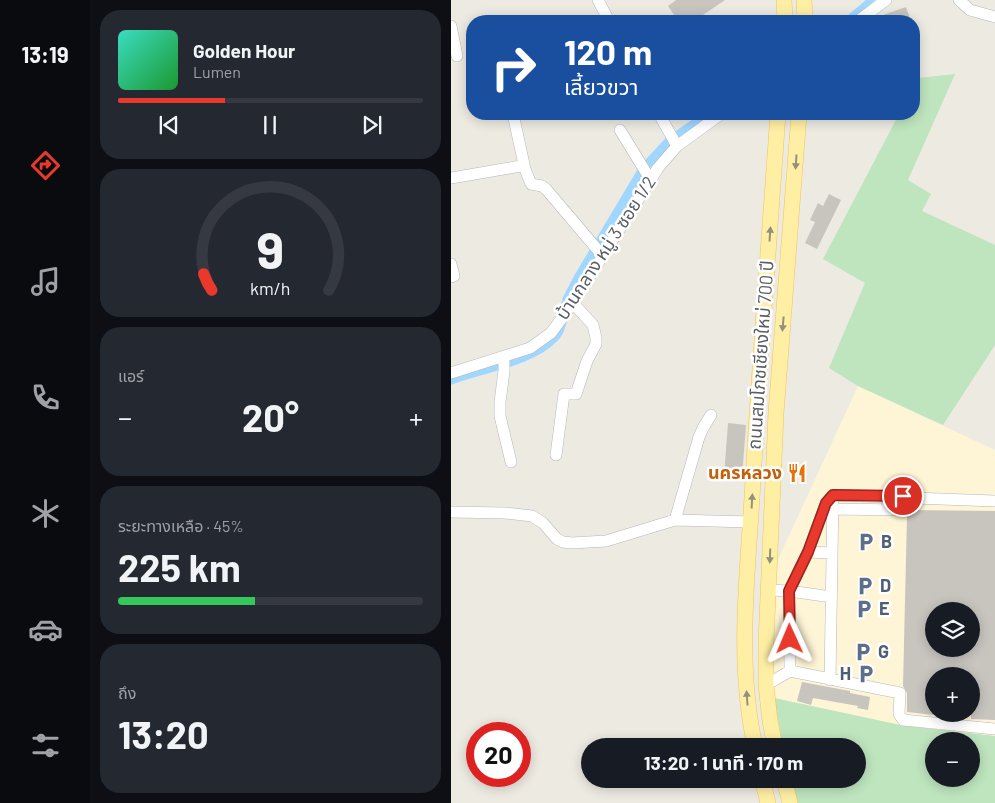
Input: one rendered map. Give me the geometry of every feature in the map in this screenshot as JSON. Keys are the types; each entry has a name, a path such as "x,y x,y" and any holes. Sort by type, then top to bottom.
{"main road":[{"path":"784,0 785,15"},
{"path":"804,0 805,15"},
{"name":"ถนนสมโภชเชียงใหม่ 700 ปี","path":"753,738 749,719 745,664 757,411 779,120"},
{"name":"ถนนสมโภชเชียงใหม่ 700 ปี","path":"773,738 767,685 776,413 799,120"},
{"path":"764,788 768,803"},
{"path":"786,788 790,803"}],"street":[{"path":"598,0 606,15"},
{"path":"867,15 886,0"},
{"path":"959,0 970,10 995,17"},
{"path":"451,26 457,56"},
{"path":"514,120 525,169 531,184 542,186 546,189 602,254"},
{"path":"662,120 677,146"},
{"name":"บ้านกลาง หมู่ 3 ซอย 1/2","path":"451,373 503,363 530,348 551,333 573,303 602,254 658,168 677,146 709,120"},
{"path":"620,130 650,179"},
{"path":"451,178 515,166 521,166 525,169"},
{"path":"451,264 453,276"},
{"path":"556,455 564,394 576,394 587,361 596,344 593,325 573,303"},
{"path":"503,363 500,416 511,462"},
{"path":"675,520 688,472 703,428 711,416"},
{"path":"833,495 995,501"},
{"path":"830,680 833,495"},
{"path":"790,671 789,591 808,552 826,503 833,495"},
{"path":"833,509 903,510"},
{"path":"451,512 505,513 532,516 543,523 557,540 572,543 606,541 675,520 751,522"},
{"path":"808,552 832,553"},
{"path":"769,590 832,596"},
{"path":"767,685 790,671 899,693 899,714 903,720 995,728"}],"shaded area":[{"path":"858,386 995,450 995,736 980,734 980,732 959,732 905,726 774,698 775,566"}],"green space":[{"path":"955,74 908,180 931,194 922,211 995,245 995,345 943,425 858,386 829,368 865,283 823,259 896,120 920,120 920,78"},
{"path":"774,698 905,726 959,732 925,732 925,787 980,787 980,734 995,736 995,803 796,803 792,788 866,788 866,738 782,738"}],"water":[{"path":"866,0 875,0 857,15 848,15"}],"building":[{"path":"676,0 725,0 703,15 674,15 668,6"},
{"path":"906,7 909,15 883,15"},
{"path":"829,194 841,200 817,249 805,243 815,222 810,220 818,203 823,206"},
{"path":"728,423 746,425 742,477 724,476"},
{"path":"910,510 995,511 995,720 980,719 980,667 925,667 925,714 907,712 907,693 903,686 907,516"},
{"path":"802,682 850,691 850,693 870,697 868,710 857,708 858,706 813,698 811,705 797,701"}],"waterway":[{"path":"564,311 567,299 578,278 643,169 668,142 699,120"},
{"path":"451,380 534,353 555,337 562,323"}],"place":[{"name":"นครหลวง","path":"797,473"},
{"name":"B","path":"866,542"},
{"name":"D","path":"865,586"},
{"name":"E","path":"864,609"},
{"name":"G","path":"863,652"},
{"name":"H","path":"866,674"}],"route":[{"path":"790,639 789,591 808,552 826,503 833,495 903,496"}]}
